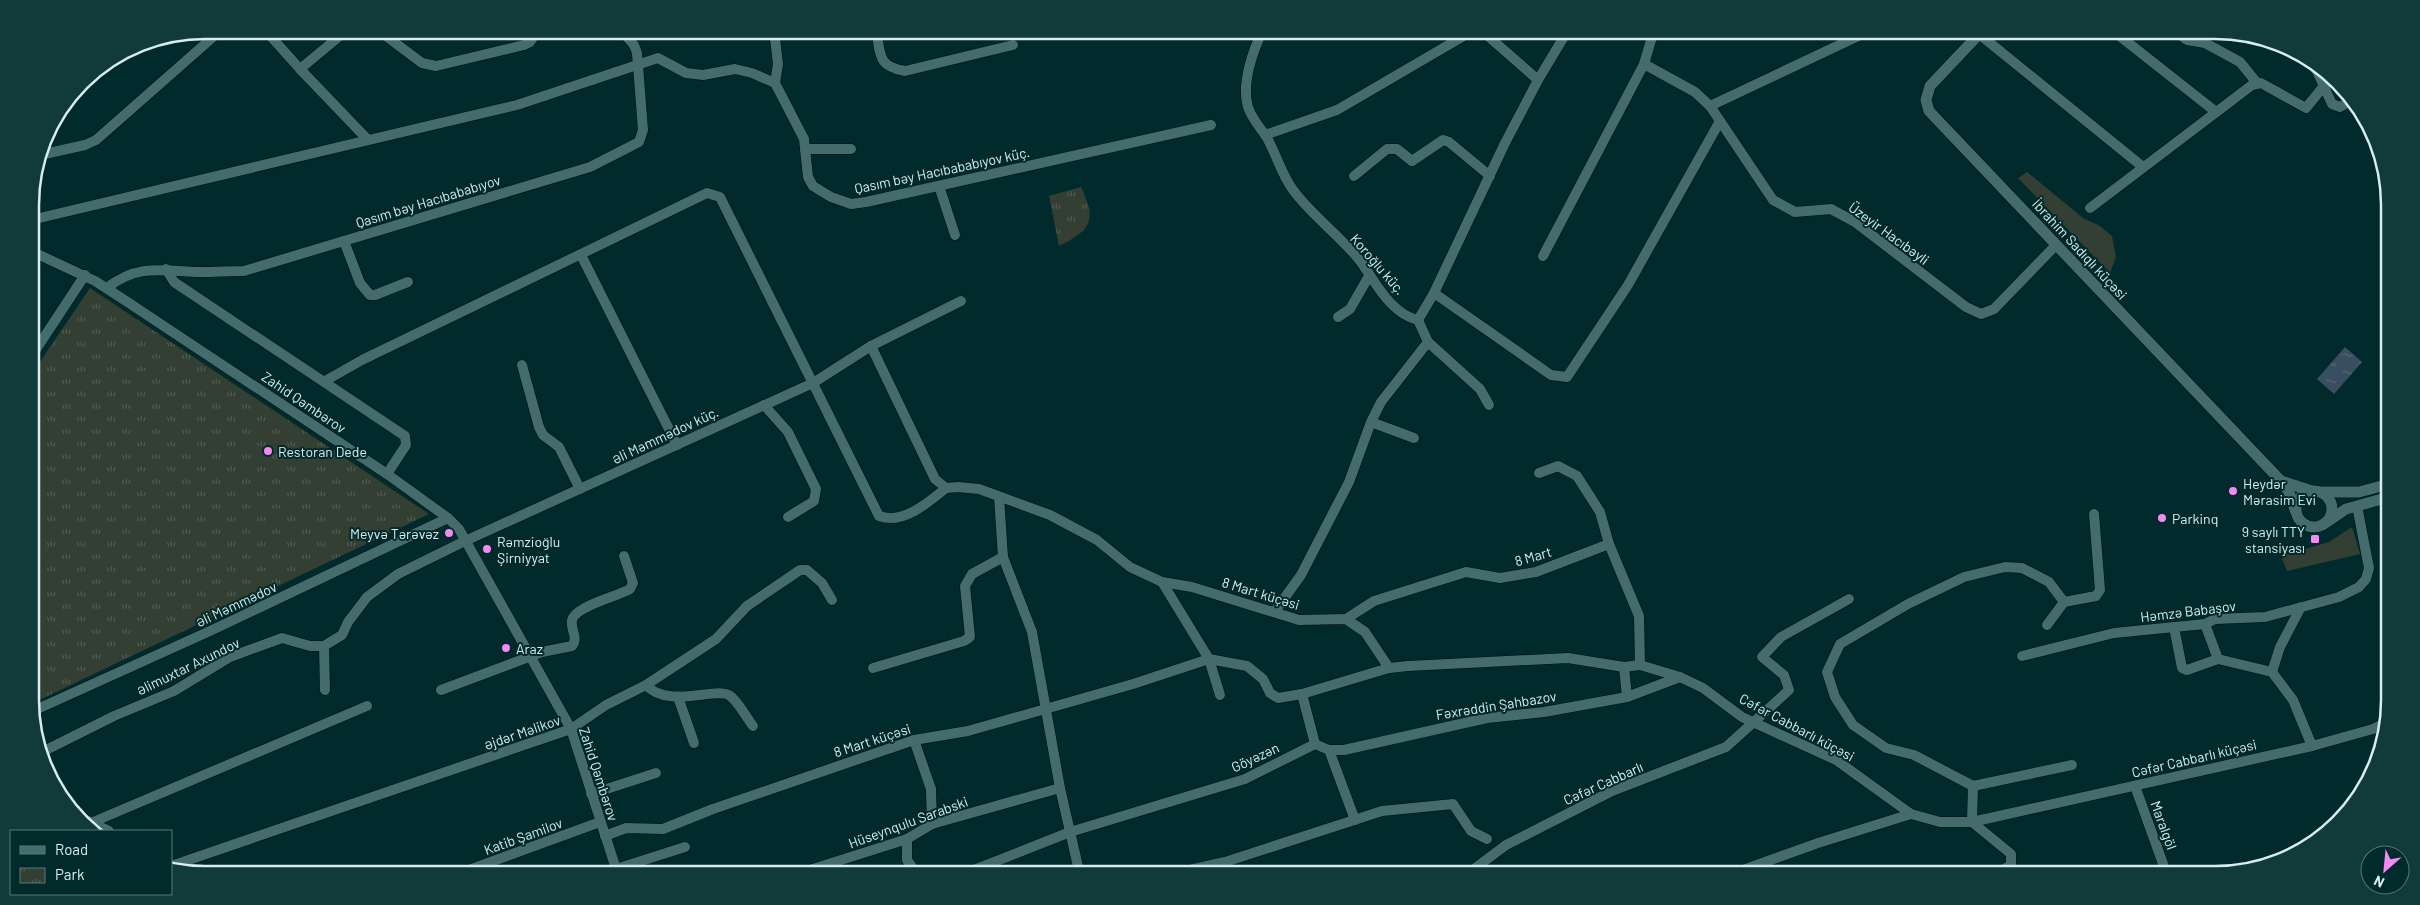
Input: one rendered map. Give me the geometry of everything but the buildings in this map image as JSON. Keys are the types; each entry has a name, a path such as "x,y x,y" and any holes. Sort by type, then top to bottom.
{"street":[{"path":"47,154 85,145 96,140 211,39"},
{"path":"273,39 368,140"},
{"path":"300,69 336,39"},
{"path":"390,39 422,63 436,66 524,45 532,39"},
{"name":"Qasım bəy Hacıbababıyov","path":"107,288 122,278 148,269 200,272 244,271 590,167 639,142 643,130 638,64 634,45 628,39"},
{"path":"39,218 517,105 658,58 686,73 703,75 735,69 752,73 775,83 778,64 775,39"},
{"path":"878,39 882,60 890,68 905,71 1013,45"},
{"name":"Koroğlu küç.","path":"1259,39 1252,55 1247,105 1254,122 1265,136 1291,189 1310,211 1360,261 1377,289 1409,318 1418,320"},
{"path":"1265,136 1337,110 1459,39"},
{"path":"1491,39 1538,80"},
{"path":"1489,405 1480,389 1428,342 1418,320 1434,293 1538,80 1563,39"},
{"path":"1543,256 1644,64 1651,39"},
{"path":"1710,106 1852,39"},
{"name":"İbrahim Sadıqlı küçəsi","path":"1974,39 1930,86 1926,100 1929,111 2281,481"},
{"path":"1989,39 2143,166"},
{"path":"2123,39 2216,112"},
{"path":"2186,39 2205,43 2240,62 2257,83 2302,107 2306,108 2323,88"},
{"name":"Üzeyir Hacıbəyli","path":"1644,64 1694,92 1710,106 1773,200 1795,212 1831,209 1847,218 1966,308 1981,314 1994,309 2056,245"},
{"path":"2318,74 2332,104 2337,107 2347,103"},
{"name":"Qasım bəy Hacıbababıyov küç.","path":"775,83 804,139 808,177 813,186 831,197 851,204 1211,125"},
{"path":"2090,208 2143,166 2257,83"},
{"path":"1434,293 1551,375 1567,377 1628,285 1720,122"},
{"path":"1354,176 1387,149 1397,149 1412,161 1443,140 1449,142 1490,176"},
{"path":"805,149 851,149"},
{"path":"939,186 955,235"},
{"path":"325,380 362,360 708,193 720,197 879,516 887,519 899,519 946,488 935,479 871,346"},
{"path":"344,241 360,283 370,295 375,295 408,282"},
{"name":"Zahid Qəmbərov","path":"39,255 107,288 387,474 448,518 459,529 571,729 615,866"},
{"path":"581,255 677,445"},
{"path":"166,269 174,282 325,380 405,436 406,445 387,474"},
{"path":"39,345 85,276"},
{"path":"1338,317 1350,309 1369,276"},
{"name":"Əli Məmmədov küç.","path":"465,541 813,383 871,346 961,301"},
{"path":"1275,612 1301,575 1349,482 1380,402 1422,352 1428,342"},
{"path":"522,365 539,427 543,435 559,447 580,489"},
{"path":"764,405 788,432 816,489 814,501 788,517"},
{"path":"1371,422 1414,438"},
{"path":"1539,473 1558,466 1577,476 1600,512 1609,544 1639,616 1640,665"},
{"path":"2281,481 2318,492 2328,498 2332,506 2331,516 2325,523"},
{"path":"2281,481 2289,492 2300,521 2308,526 2317,527 2346,509 2381,499"},
{"path":"2296,512 2297,503 2302,495 2318,492 2359,492 2381,486"},
{"name":"8 Mart küçəsi","path":"946,488 979,489 1050,515 1089,535 1130,567 1162,582 1192,587 1299,620 1346,619"},
{"path":"999,496 1003,557 1032,632 1060,788 1078,866"},
{"name":"Həmzə Babaşov","path":"2022,656 2114,633 2205,624 2216,618 2265,618 2339,597 2358,587 2366,579 2369,568 2357,506"},
{"path":"2047,625 2064,602 2096,596 2100,590 2094,514"},
{"name":"Əli Məmmədov","path":"39,709 236,620 448,518"},
{"path":"325,690 324,646 342,636 356,609 379,587 398,574 465,541"},
{"name":"8 Mart","path":"1346,619 1374,601 1466,572 1500,578 1536,572 1609,544"},
{"path":"441,690 542,652 572,646 575,639 572,622 575,615 590,606 630,589 632,583 624,556"},
{"path":"873,668 964,642 970,637 965,586 972,574 1003,557"},
{"path":"2064,602 2048,582 2022,568 2005,567 1964,577 1908,604 1840,644 1827,672 1834,697 1853,725 1886,748 1914,755 1973,786 2072,765"},
{"name":"Əjdər Məlikov","path":"185,865 571,729 606,705 646,685 716,639 747,606 800,570 807,570 822,583 832,600"},
{"path":"1162,582 1209,659 1220,695"},
{"name":"Cəfər Cabbarlı","path":"1478,866 1506,846 1612,791 1726,747 1790,690 1784,675 1762,658 1781,637 1849,600"},
{"path":"2272,672 2280,647 2301,607"},
{"path":"1315,744 1302,694 1389,668 1365,632 1346,619"},
{"path":"2205,624 2218,659"},
{"path":"2174,627 2182,668 2187,670 2218,659 2272,672 2293,700 2312,746"},
{"name":"Əlimuxtar Axundov","path":"47,750 114,716 174,691 230,658 282,638 310,646 324,646"},
{"name":"Cəfər Cabbarlı küçəsi","path":"1389,668 1568,658 1624,667 1640,665 1680,677 1702,688 1742,717 1836,760 1911,814 1940,822 1972,822 2312,746 2379,726"},
{"name":"8 Mart küçəsi","path":"605,836 626,828 664,829 713,809 914,740 968,732 1047,710 1209,659 1248,666 1263,679 1270,694 1278,698 1302,694"},
{"path":"1624,667 1627,697"},
{"name":"Fəxrəddin Şahbazov","path":"1315,744 1329,750 1344,750 1487,718 1544,712 1627,697 1680,677"},
{"path":"646,685 652,690 678,697 723,693 730,696 753,726"},
{"path":"678,697 694,743"},
{"path":"92,822 367,706"},
{"path":"914,740 931,789 932,824"},
{"name":"Göyəzən","path":"984,866 1070,832 1245,779 1315,744"},
{"path":"1329,750 1355,820"},
{"path":"591,794 656,773"},
{"path":"1973,786 1972,822 2011,854 2012,865 2010,866"},
{"name":"Maralgöl","path":"2135,786 2164,866"},
{"name":"Hüseynqulu Sarabski","path":"822,866 907,839 932,824 1060,788"},
{"path":"1207,866 1225,862 1382,811 1453,804 1471,831 1487,839"},
{"path":"1753,866 1818,843 1911,814"},
{"path":"92,822 107,830"},
{"name":"Katib Şamilov","path":"480,866 600,822"},
{"path":"907,839 907,860 911,866"},
{"path":"634,866 686,847"}],"green space":[{"path":"2027,172 2083,218 2100,226 2112,236 2116,257 2110,273 2018,178"},
{"path":"1081,187 1089,208 1090,216 1088,223 1078,235 1059,246 1049,196"},
{"path":"90,288 429,514 39,700 39,363"},
{"path":"2352,527 2360,554 2287,571 2281,556 2329,542"}],"water":[{"path":"2345,347 2362,362 2334,394 2317,379"}],"place":[{"name":"Restoran Dede","path":"268,451"},
{"name":"Heydər Mərasim Evi","path":"2233,491"},
{"name":"Parkinq","path":"2162,518"},
{"name":"Meyvə Tərəvəz","path":"449,533"},
{"name":"9 saylı TTY stansiyası","path":"2315,539"},
{"name":"Rəmzioğlu Şirniyyat","path":"487,549"},
{"name":"Araz","path":"506,648"}]}
